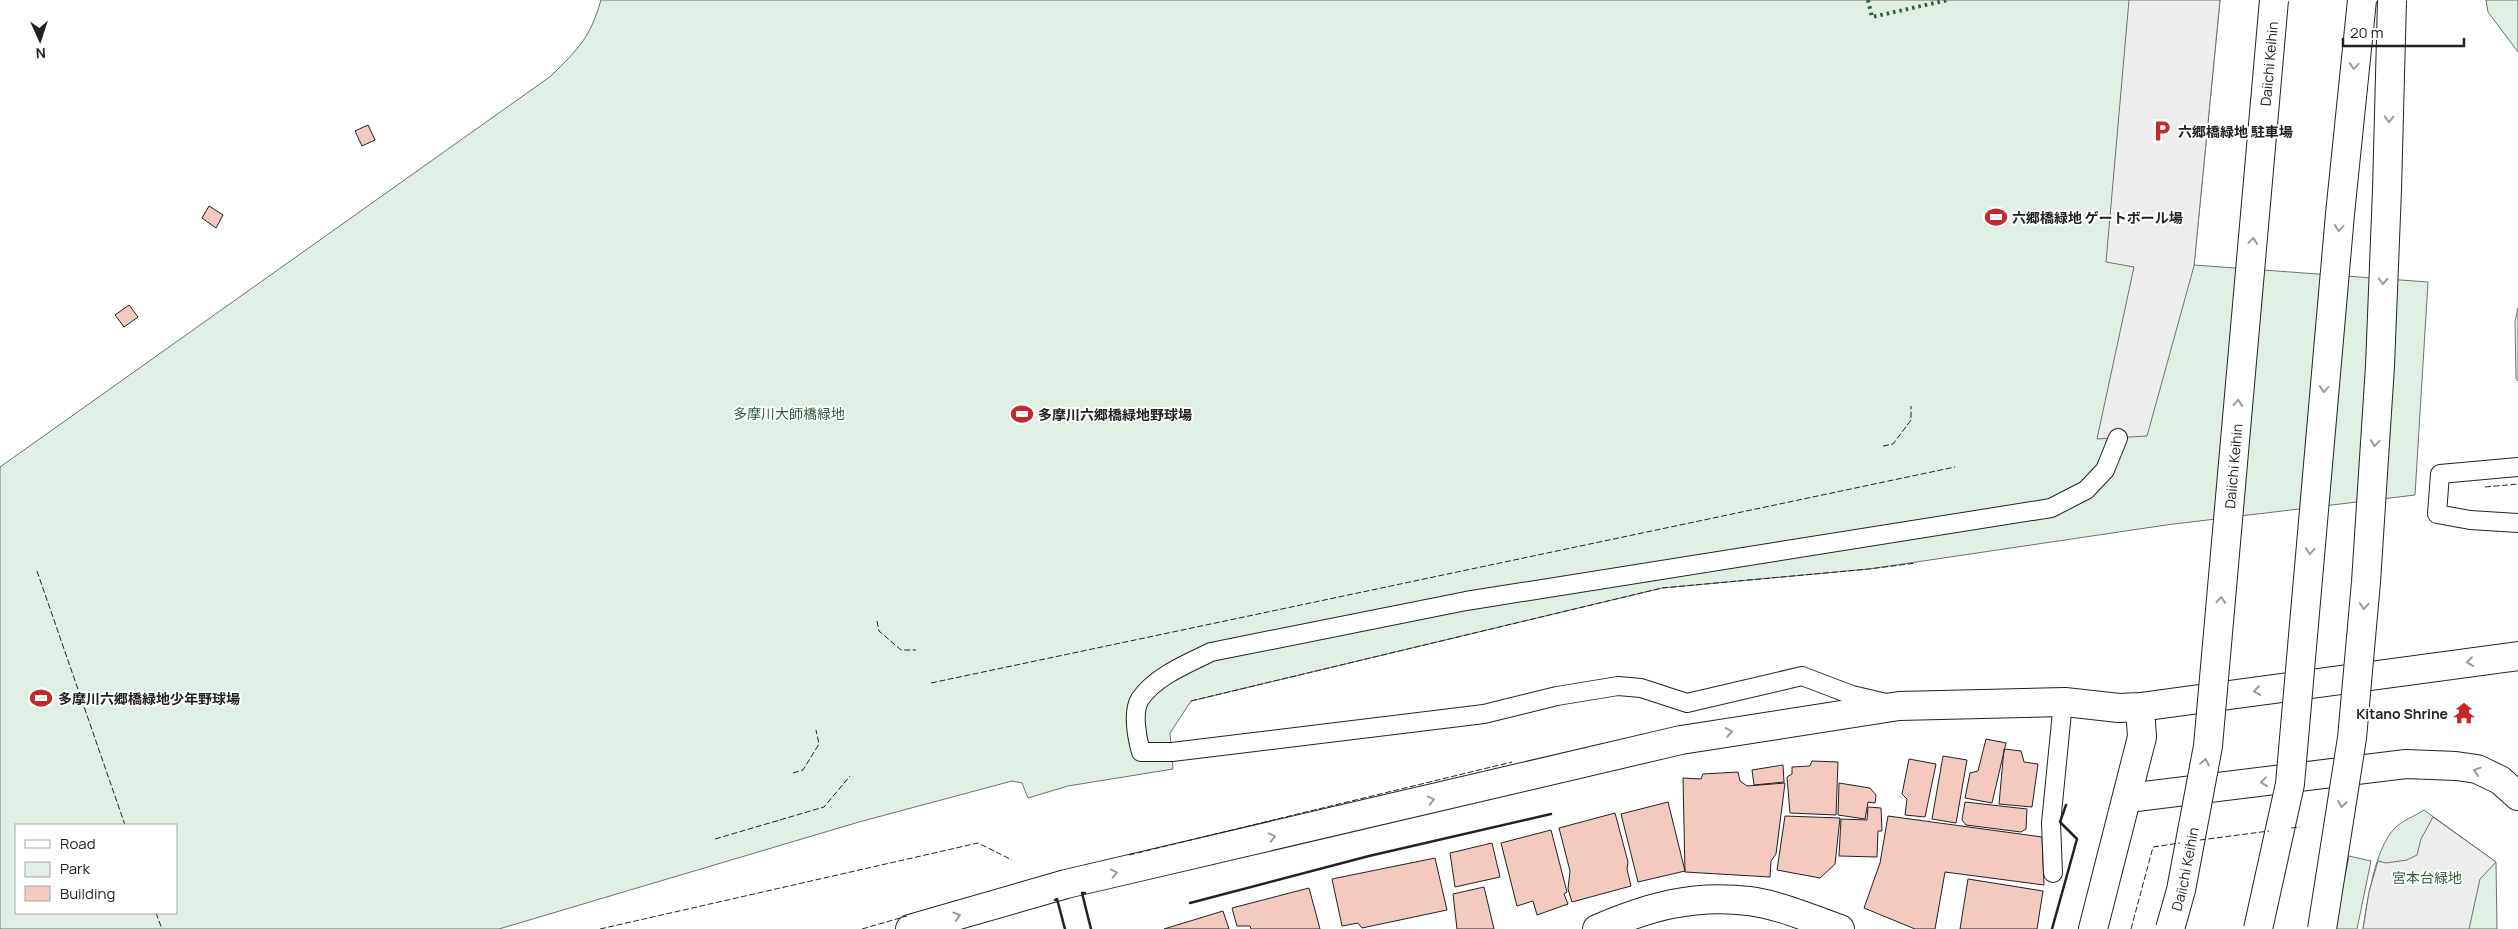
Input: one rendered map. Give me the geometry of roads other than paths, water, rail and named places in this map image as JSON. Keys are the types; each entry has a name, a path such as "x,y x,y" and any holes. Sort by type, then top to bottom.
{"main road":[{"name":"Daiichi Keihin","path":"2170,929 2181,890 2208,746 2274,0"},
{"path":"2258,929 2290,784 2341,205 2362,0"},
{"path":"2322,929 2352,738 2366,582 2382,307 2392,0"},
{"path":"910,929 1066,884 1680,740 1899,706 2063,702 2119,708 2140,707 2518,656"},
{"path":"2093,929 2128,798 2142,737 2140,707"},
{"path":"2128,798 2406,764 2456,766 2477,769 2500,780 2518,796"},
{"path":"1597,929 1656,907 1679,901 1708,899 1750,901 1840,929"}],"lane":[{"path":"1899,706 1852,695 1802,676 1687,703 1641,688 1618,686 1557,696 1484,714 1172,752 1141,752 1135,730 1140,700 1158,682 1178,668 1211,652 1466,601 2051,508 2086,490 2105,470 2118,438"},
{"path":"2518,467 2440,474 2437,514 2470,520 2518,523"},
{"path":"2054,873 2051,822 2063,702"}],"place":[{"name":"六郷橋緑地 駐車場","path":"2162,131"},
{"name":"六郷橋緑地 ゲートボール場","path":"1996,217"},
{"name":"多摩川六郷橋緑地野球場","path":"1022,414"},
{"name":"多摩川六郷橋緑地少年野球場","path":"41,698"},
{"name":"Kitano Shrine","path":"2464,713"}],"park label":[{"name":"多摩川大師橋緑地","path":"789,413"},
{"name":"宮本台緑地","path":"2427,877"}]}
